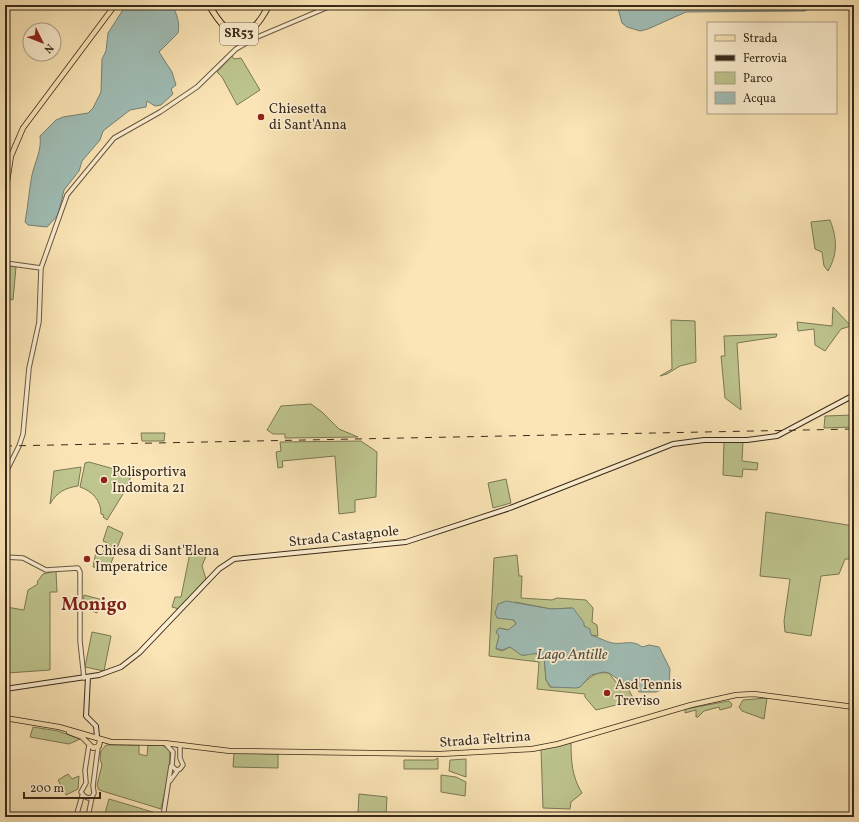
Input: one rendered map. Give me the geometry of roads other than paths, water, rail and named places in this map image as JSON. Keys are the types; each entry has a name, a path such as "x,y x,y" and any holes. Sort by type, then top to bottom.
{"highway":[{"name":"SR53","path":"209,5 222,26 232,33 241,34 254,29 269,5"}],"main road":[{"path":"5,195 11,156 23,128 115,5"},
{"name":"Strada Castagnole","path":"5,690 86,677 113,671 132,660 220,569 232,560 406,542 510,508 673,444 777,436 854,395"},
{"path":"5,718 79,732 95,740 96,726 86,716 86,677"},
{"name":"Strada Feltrina","path":"95,740 111,742 164,743 230,751 422,754 478,752 532,748 558,744 691,705 736,695 754,694 854,707"}],"street":[{"path":"5,474 24,434 29,368 39,322 41,268 67,195 114,138 160,112 192,91 236,49 255,38 333,5"},
{"path":"5,263 41,268"},
{"path":"5,557 23,558 46,570 78,568 80,572 80,641 86,677"},
{"path":"76,817 82,790 85,785 85,770 95,740"},
{"path":"88,817 94,793 95,740"},
{"path":"163,817 173,752 164,743"},
{"path":"169,784 178,770 182,767 180,745"},
{"path":"181,752 189,746"},
{"path":"172,763 176,759 181,760"},
{"path":"172,763 173,768 178,770"},
{"path":"85,785 91,786 94,789"},
{"path":"82,794 88,798 92,797"}],"water":[{"path":"126,5 172,5 178,19 178,33 159,52 172,72 176,85 171,89 173,94 161,105 155,106 147,101 146,107 130,110 103,131 100,140 82,161 79,171 64,190 58,215 47,227 28,225 25,222 32,175 40,146 40,136 56,120 63,117 88,113 93,108 101,92 102,59 106,51 108,33"},
{"path":"617,5 815,5 805,11 686,12 648,29 640,31 627,27 622,23"},
{"name":"Lago Antille","path":"506,601 551,609 573,608 584,623 584,626 590,629 591,635 612,643 635,643 642,647 649,645 659,647 670,669 669,686 656,692 639,692 633,684 622,682 609,673 603,672 591,675 580,687 551,687 546,680 544,656 535,654 521,655 510,647 502,650 496,648 499,636 496,632 499,628 508,630 516,624 514,620 497,618 495,613 498,604"}],"railway":[{"path":"5,14 16,5"},
{"path":"5,446 854,429"}],"place":[{"name":"Chiesetta di Sant'Anna","path":"261,117"},
{"name":"Polisportiva Indomita 21","path":"104,480"},
{"name":"Chiesa di Sant'Elena Imperatrice","path":"87,559"},
{"name":"Asd Tennis Treviso","path":"607,693"}],"district":[{"name":"Monigo","path":"94,605"}]}
